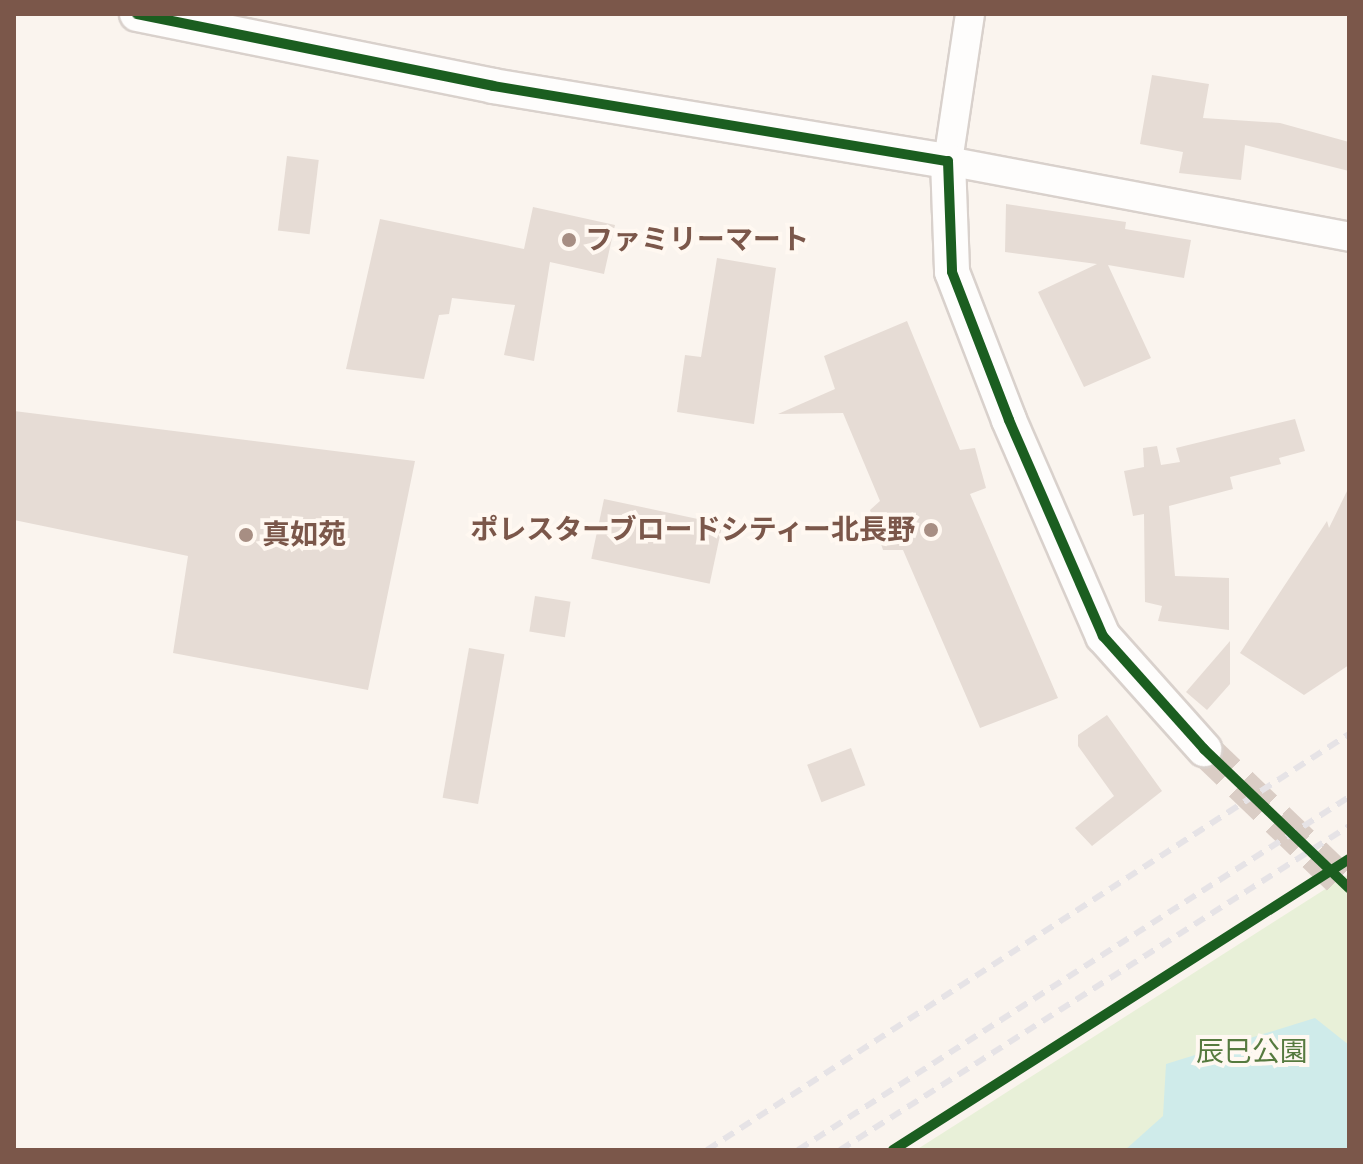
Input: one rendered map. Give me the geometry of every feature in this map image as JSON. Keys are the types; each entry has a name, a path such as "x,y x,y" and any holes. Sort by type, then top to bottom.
{"street":[{"path":"137,14 493,86 948,161 1349,237"},
{"path":"970,14 948,161 952,272 1009,420 1103,636 1204,749"}],"green space":[{"name":"辰巳公園","path":"1349,874 1349,1150 916,1150"}],"water":[{"path":"1315,1018 1349,1045 1349,1150 1125,1150 1163,1116 1166,1064"}],"building":[{"path":"1152,75 1209,84 1203,118 1280,123 1349,142 1349,171 1245,145 1241,180 1179,173 1183,152 1140,144"},
{"path":"287,156 319,160 310,234 278,230"},
{"path":"1006,204 1126,222 1125,229 1191,240 1184,278 1108,265 1151,358 1084,387 1038,292 1097,264 1005,252"},
{"path":"533,207 615,225 604,274 550,262 534,361 504,355 515,305 452,298 449,314 439,315 424,379 346,369 380,219 524,249"},
{"path":"717,258 776,268 754,424 677,412 685,355 701,357"},
{"name":"ポレスターブロードシティー北長野","path":"907,321 960,450 975,448 986,488 970,494 1058,698 980,728 903,550 883,550 870,510 880,501 843,413 778,414 835,389 824,356"},
{"path":"14,411 415,461 368,690 173,653 188,556 14,520"},
{"path":"1295,419 1305,451 1279,458 1281,464 1230,477 1233,489 1169,506 1175,576 1229,578 1229,630 1158,621 1162,606 1145,602 1144,514 1133,516 1124,471 1144,467 1143,448 1157,446 1161,465 1180,462 1176,448"},
{"path":"1349,487 1349,665 1304,695 1240,653 1327,521 1329,528"},
{"path":"604,499 722,524 710,584 591,559"},
{"path":"535,596 571,602 565,637 529,632"},
{"path":"1230,641 1230,684 1207,710 1186,692"},
{"path":"469,648 504,654 478,804 443,798"},
{"path":"1107,715 1162,791 1092,846 1075,828 1114,796 1078,746 1078,735"},
{"path":"851,748 865,785 821,802 807,765"}],"tunnel":[{"path":"1204,749 1349,888"}],"railway":[{"path":"707,1150 1349,734"},
{"path":"798,1150 1349,797"},
{"path":"840,1150 1349,826"}],"cycle path":[{"path":"137,14 493,86 948,161 952,272 1009,420 1103,636 1204,749 1349,888"},
{"path":"893,1150 1349,859"}],"place":[{"name":"ファミリーマート","path":"569,240"},
{"name":"ポレスターブロードシティー北長野","path":"931,530"},
{"name":"真如苑","path":"246,535"}]}
